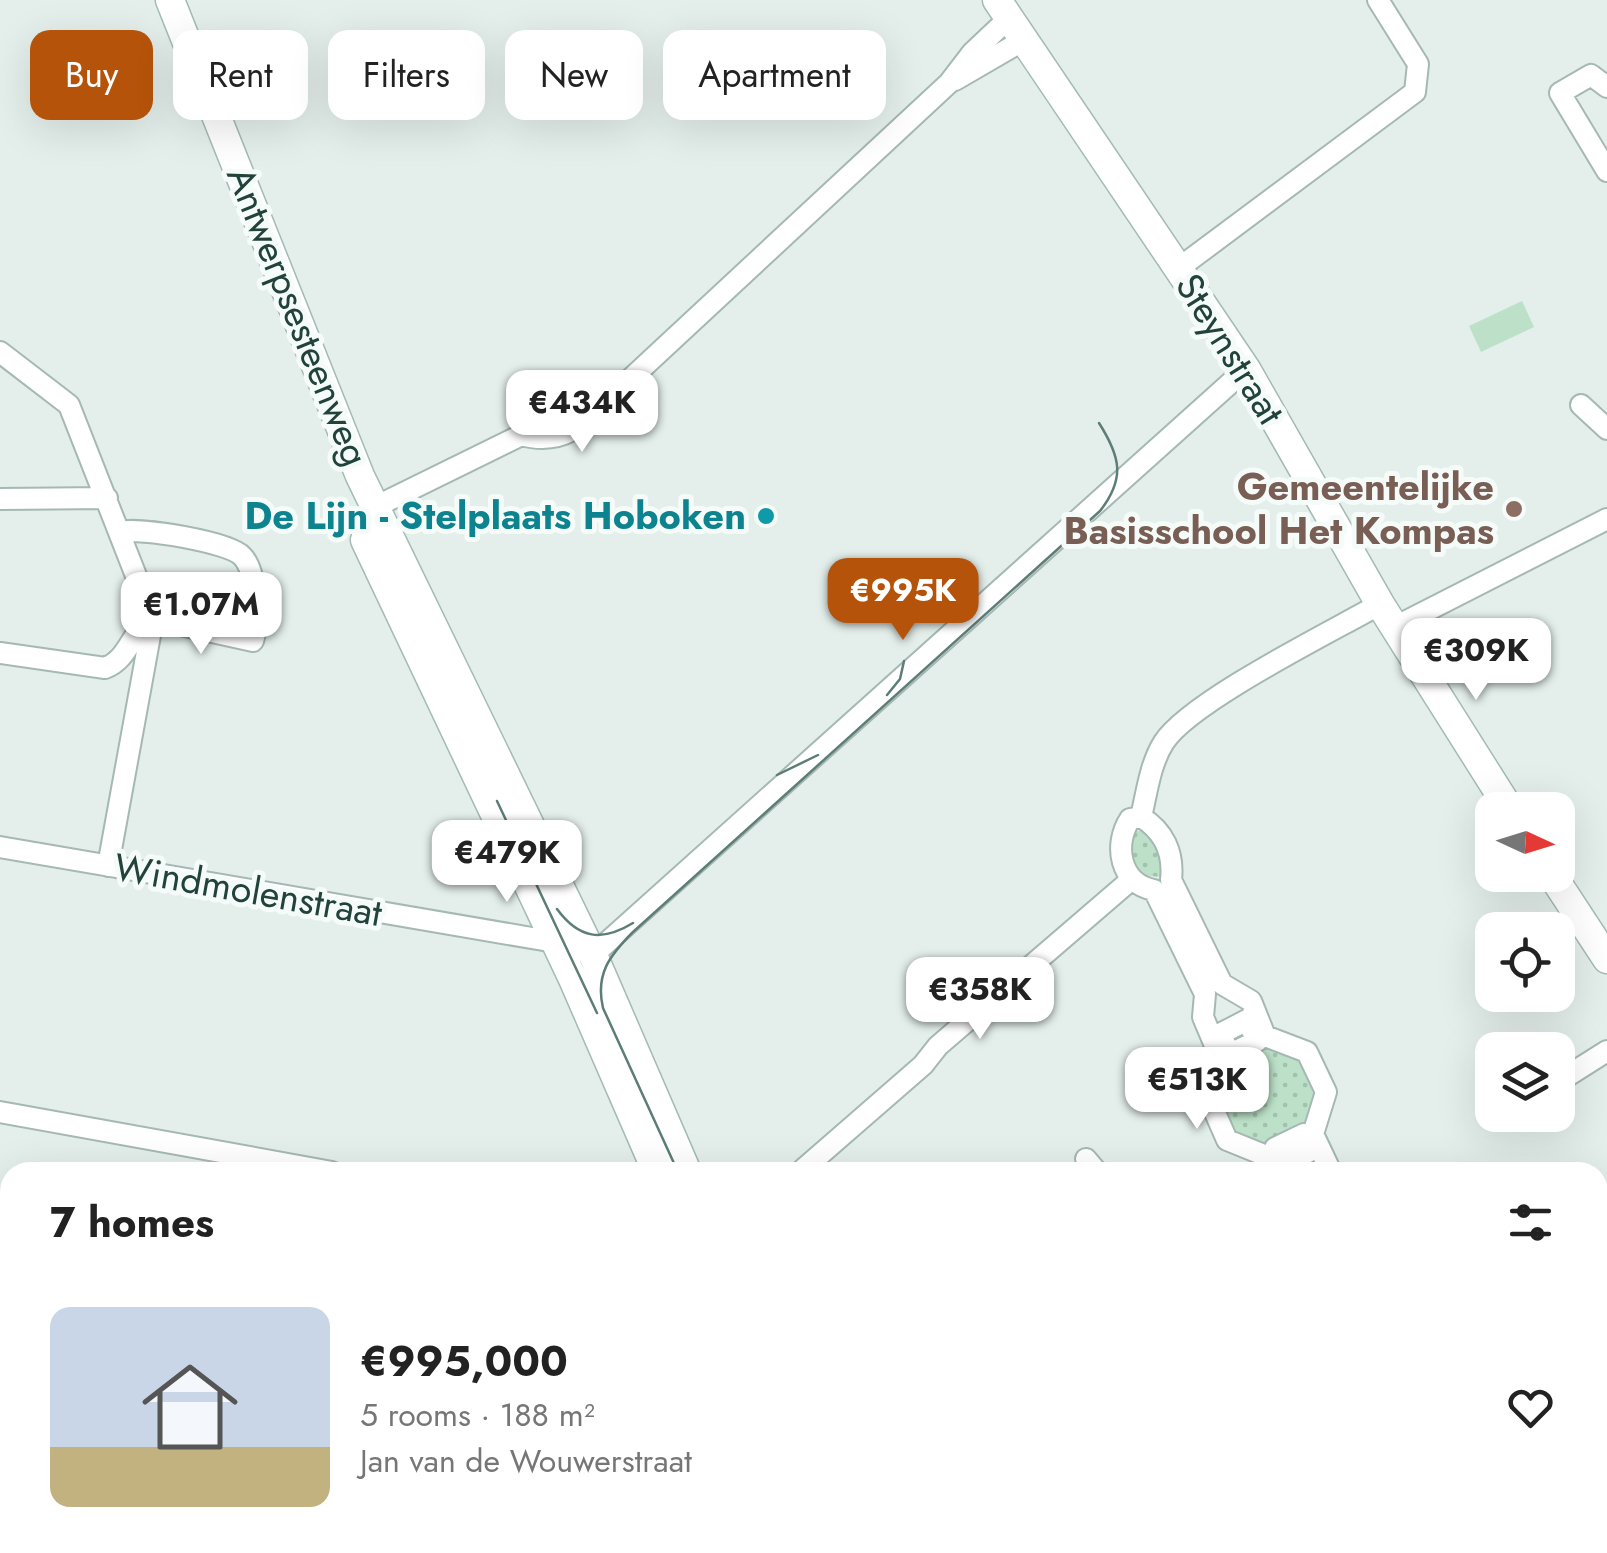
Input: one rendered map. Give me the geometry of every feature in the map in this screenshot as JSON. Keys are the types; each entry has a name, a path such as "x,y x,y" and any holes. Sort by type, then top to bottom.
{"street":[{"name":"Antwerpsesteenweg","path":"170,0 334,415 593,955 684,1162"},
{"path":"1179,268 1415,92 1418,64 1378,0"},
{"path":"376,507 522,435 543,441 567,434 949,83 1009,20"},
{"name":"Steynstraat","path":"1009,20 1246,368 1387,616 1499,792"},
{"path":"1607,87 1591,75 1560,93 1607,170"},
{"path":"0,352 69,405 154,620 108,866"},
{"path":"593,955 1246,368"},
{"path":"1581,405 1607,429"},
{"path":"0,499 107,498"},
{"path":"1141,816 1154,762 1177,726 1246,680 1607,519"},
{"path":"0,653 105,668 117,664 146,623 154,620 252,641 254,602 248,566 238,552 144,530 120,532"},
{"path":"366,540 555,942 653,1162"},
{"path":"139,582 254,602"},
{"path":"1141,816 1130,820 1119,842 1122,863 1142,888 1162,885"},
{"path":"1141,816 1163,836 1173,862 1162,885"},
{"name":"Windmolenstraat","path":"0,847 555,942 593,955"},
{"path":"811,1162 1132,878"},
{"path":"1162,885 1214,989 1251,1001 1261,1039 1307,1052 1326,1092 1314,1134 1327,1162"},
{"path":"1563,892 1607,959"},
{"path":"1214,989 1203,1017 1222,1062 1210,1100 1227,1140 1274,1162"},
{"path":"1575,1071 1607,1051"},
{"path":"0,1112 277,1162"}],"green space":[{"path":"1522,301 1534,327 1481,352 1469,326"},
{"path":"1134,831 1148,831 1165,860 1160,877 1141,875 1128,848"},
{"path":"1257,1041 1298,1059 1315,1097 1304,1134 1275,1148 1238,1136 1220,1099 1232,1060"}],"tram line":[{"path":"673,1162 603,1008 601,985 606,966 633,932 1100,511 1114,488 1117,467 1112,446 1099,423"},
{"path":"887,695 900,679 904,661"},
{"path":"777,775 818,755"},
{"path":"497,801 597,1013"},
{"path":"557,909 574,927 592,934 611,933 633,923"}],"place":[{"name":"Gemeentelijke Basisschool Het Kompas","path":"1514,509"},
{"name":"De Lijn - Stelplaats Hoboken","path":"766,516"}]}
